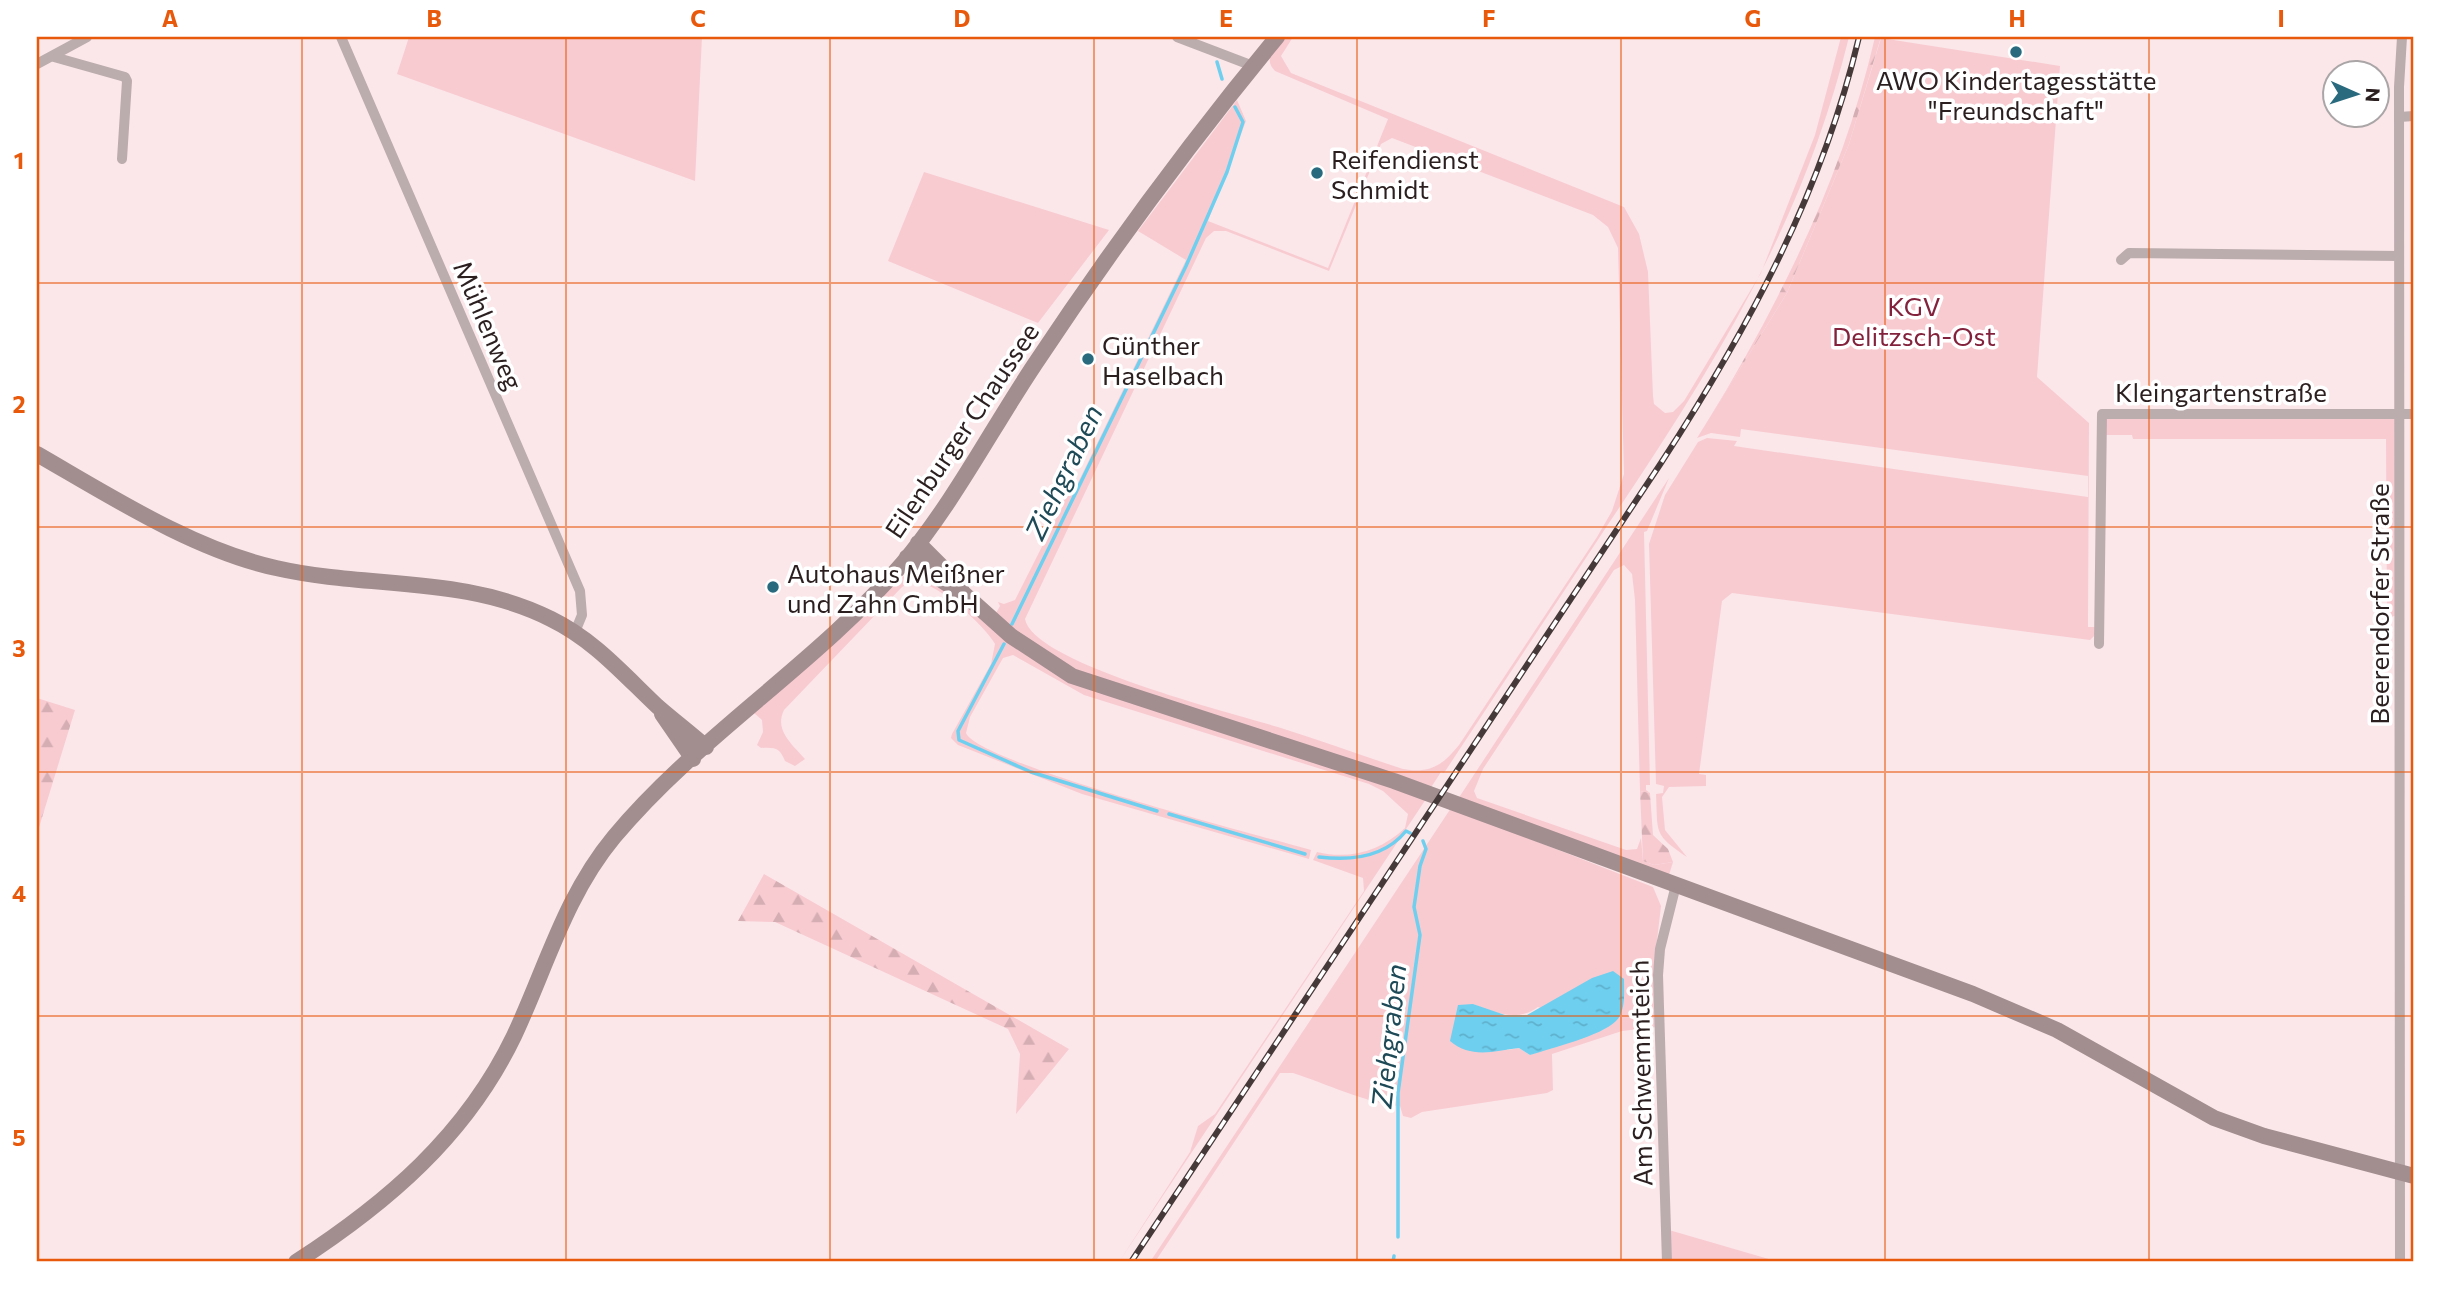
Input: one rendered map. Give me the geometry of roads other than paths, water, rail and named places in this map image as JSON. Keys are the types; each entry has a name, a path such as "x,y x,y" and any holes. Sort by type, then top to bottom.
{"main road":[{"name":"Eilenburger Chaussee","path":"296,1262 314,1258 389,1197 452,1134 502,1060 567,911 598,859 650,799 866,602 907,557 1063,322 1186,150 1277,37"},
{"path":"37,454 147,514 240,558 311,575 465,590 526,608 575,632 618,666 657,705 706,747"},
{"path":"918,543 957,582 963,593"},
{"path":"907,557 963,593 1022,646 1053,666 1096,686 1394,781 2019,1012 2234,1126 2408,1174"},
{"path":"657,705 693,759"}],"street":[{"path":"37,64 87,37"},
{"name":"Mühlenweg","path":"341,37 580,591 582,615 575,632"},
{"path":"1177,37 1253,66"},
{"name":"Beerendorfer Straße","path":"2400,1262 2408,1174 2399,256 2402,37"},
{"path":"54,57 125,77 122,159"},
{"path":"2399,117 2414,116"},
{"path":"2121,260 2129,253 2399,256"},
{"path":"2401,319 2414,318"},
{"name":"Kleingartenstraße","path":"2099,644 2102,414 2401,414"},
{"path":"2401,414 2414,414"},
{"name":"Am Schwemmteich","path":"1667,1262 1658,975 1662,940 1676,885"}],"water":[{"path":"1613,971 1624,979 1623,1007 1616,1021 1599,1032 1530,1055 1519,1048 1474,1052 1458,1047 1450,1041 1458,1005 1473,1004 1505,1015 1527,1015 1592,978"}],"waterway":[{"name":"Ziehgraben","path":"1217,62 1222,79"},
{"name":"Ziehgraben","path":"1012,624 1186,266 1227,172 1243,122 1235,107"},
{"name":"Ziehgraben","path":"1004,644 958,731 959,740 1031,772 1157,811"},
{"name":"Ziehgraben","path":"1169,814 1305,854"},
{"name":"Ziehgraben","path":"1319,857 1366,856 1388,847 1406,831 1410,833"},
{"name":"Ziehgraben","path":"1398,1237 1398,1093 1420,935 1414,907 1420,866 1426,849 1423,841"},
{"name":"Ziehgraben","path":"1393,1262 1394,1256"}],"railway":[{"path":"1131,1262 1693,413 1752,310 1803,205 1825,151 1859,37"}],"place":[{"name":"AWO Kindertagesstätte \"Freundschaft\"","path":"2016,52"},
{"name":"Reifendienst Schmidt","path":"1317,173"},
{"name":"Günther Haselbach","path":"1088,359"},
{"name":"Autohaus Meißner und Zahn GmbH","path":"773,587"}],"park label":[{"name":"KGV Delitzsch-Ost","path":"1914,320"}]}
